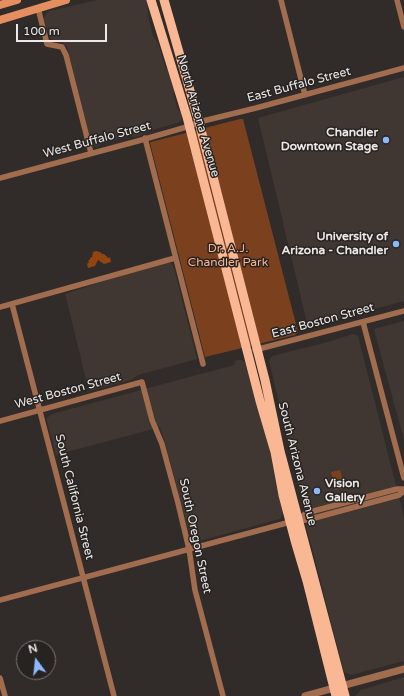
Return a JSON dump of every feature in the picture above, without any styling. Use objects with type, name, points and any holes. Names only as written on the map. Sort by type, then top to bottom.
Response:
[{"type":"main road","points":[[0,6],[17,0]]},
{"type":"main road","points":[[0,20],[66,0]]},
{"type":"main road","name":"North Arizona Avenue","points":[[151,0],[190,126],[219,240]]},
{"type":"main road","name":"North Arizona Avenue","points":[[164,0],[199,122],[229,237]]},
{"type":"main road","name":"South Arizona Avenue","points":[[229,237],[257,350],[294,521],[338,690],[345,696]]},
{"type":"main road","name":"South Arizona Avenue","points":[[219,240],[265,419],[275,452],[280,484],[294,521]]},
{"type":"street","points":[[281,0],[305,95]]},
{"type":"street","points":[[397,0],[404,27]]},
{"type":"street","points":[[38,8],[47,44],[62,47],[66,55],[91,153]]},
{"type":"street","name":"East Buffalo Street","points":[[199,122],[404,68]]},
{"type":"street","name":"West Buffalo Street","points":[[0,178],[190,126],[199,122]]},
{"type":"street","points":[[145,138],[203,364]]},
{"type":"street","points":[[0,307],[175,258]]},
{"type":"street","name":"South California Street","points":[[12,304],[114,696]]},
{"type":"street","name":"East Boston Street","points":[[248,352],[404,311]]},
{"type":"street","points":[[363,322],[404,478]]},
{"type":"street","name":"West Boston Street","points":[[0,421],[142,382]]},
{"type":"street","name":"South Oregon Street","points":[[142,382],[152,420],[162,444],[189,549],[195,590],[223,696]]},
{"type":"street","points":[[0,600],[294,521],[307,520],[399,495],[404,490]]},
{"type":"street","points":[[305,696],[338,690],[404,669]]},
{"type":"street","points":[[0,678],[5,696]]},
{"type":"shaded area","points":[[98,0],[147,0],[148,16],[153,36],[158,43],[166,69],[168,70],[175,89],[173,93],[178,110],[182,113],[183,117],[181,121],[177,123],[152,130],[139,136],[130,136],[101,144],[97,147],[92,145],[67,47],[62,42],[55,41],[50,38],[44,19],[49,11]]},
{"type":"shaded area","points":[[404,77],[404,301],[308,327],[258,118]]},
{"type":"shaded area","points":[[96,251],[104,254],[108,258],[110,257],[111,262],[104,264],[98,260],[95,266],[88,268],[88,260],[92,257],[93,252]]},
{"type":"shaded area","points":[[165,263],[171,263],[174,268],[197,359],[138,375],[131,380],[89,391],[65,294]]},
{"type":"shaded area","points":[[404,321],[404,440],[374,329]]},
{"type":"shaded area","points":[[353,334],[358,336],[404,517],[404,661],[351,675],[344,672],[306,525],[310,521],[307,510],[303,507],[269,360],[272,356]]},
{"type":"shaded area","points":[[242,360],[246,363],[270,449],[275,480],[283,513],[281,518],[196,542],[191,540],[160,427],[56,455],[47,421],[47,418],[52,414],[234,365],[235,361]]},
{"type":"shaded area","points":[[404,677],[404,696],[355,696],[361,690]]},
{"type":"green space","name":"Dr. A.J. Chandler Park","points":[[243,119],[298,332],[295,335],[205,357],[150,143]]},
{"type":"green space","points":[[340,470],[345,488],[335,490],[331,472]]},
{"type":"place","name":"Chandler Downtown Stage","points":[[386,140]]},
{"type":"place","name":"University of Arizona - Chandler","points":[[396,244]]},
{"type":"place","name":"Vision Gallery","points":[[317,491]]}]
